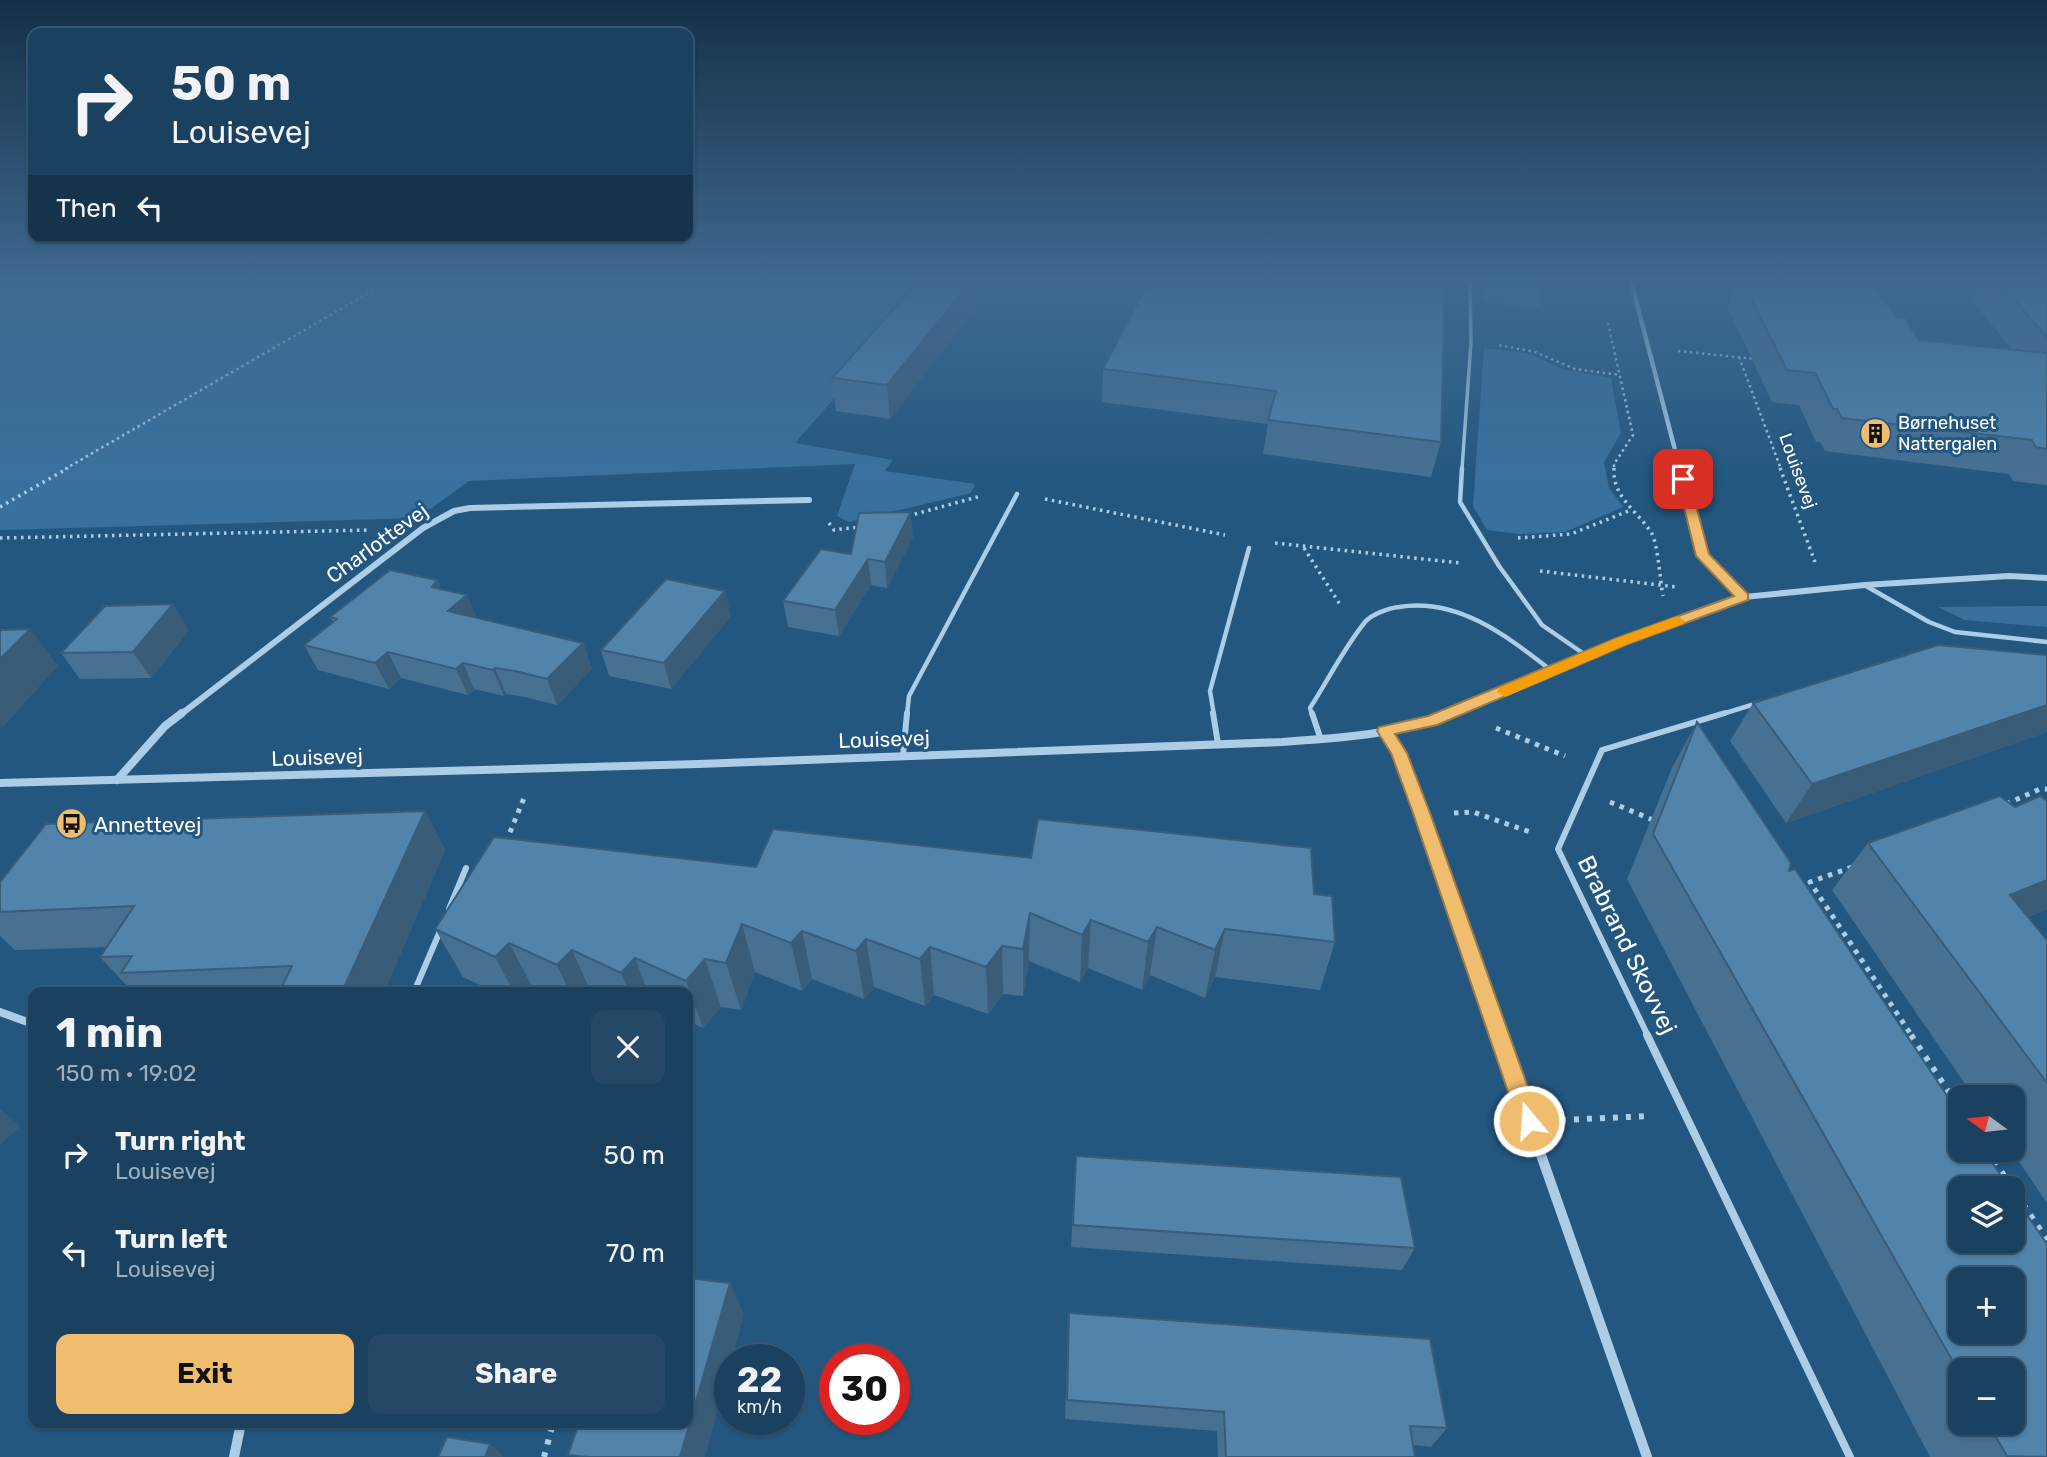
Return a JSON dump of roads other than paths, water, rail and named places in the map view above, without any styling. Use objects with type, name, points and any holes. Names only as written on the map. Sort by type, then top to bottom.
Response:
[{"type":"street","points":[[1650,349],[1703,556],[1744,597]]},
{"type":"street","name":"Charlottevej","points":[[117,780],[165,726],[423,528],[454,511],[470,508],[809,500]]},
{"type":"street","name":"Louisevej","points":[[0,783],[537,769],[1321,740],[1432,721],[1587,656],[1744,597],[1865,585],[2009,576],[2047,578]]},
{"type":"street","points":[[1385,731],[1399,753],[1426,826],[1647,1457]]},
{"type":"street","points":[[0,1012],[28,1022]]},
{"type":"street","points":[[234,1457],[240,1428]]},
{"type":"lane","points":[[1471,349],[1460,502],[1499,566],[1542,625],[1587,656]]},
{"type":"lane","points":[[904,756],[909,696],[1017,494]]},
{"type":"lane","points":[[1218,744],[1210,691],[1249,548]]},
{"type":"lane","points":[[1865,585],[1929,622],[1955,632],[2047,642]]},
{"type":"lane","points":[[1321,740],[1310,708],[1367,620],[1379,612],[1412,605],[1433,606],[1478,619],[1552,671]]},
{"type":"lane","name":"Brabrand Skovvej","points":[[1769,699],[1602,750],[1558,849],[1850,1457]]},
{"type":"lane","points":[[416,987],[466,868]]},
{"type":"place","name":"Børnehuset Nattergalen","points":[[1875,433]]},
{"type":"place","name":"Annettevej","points":[[71,824]]}]
